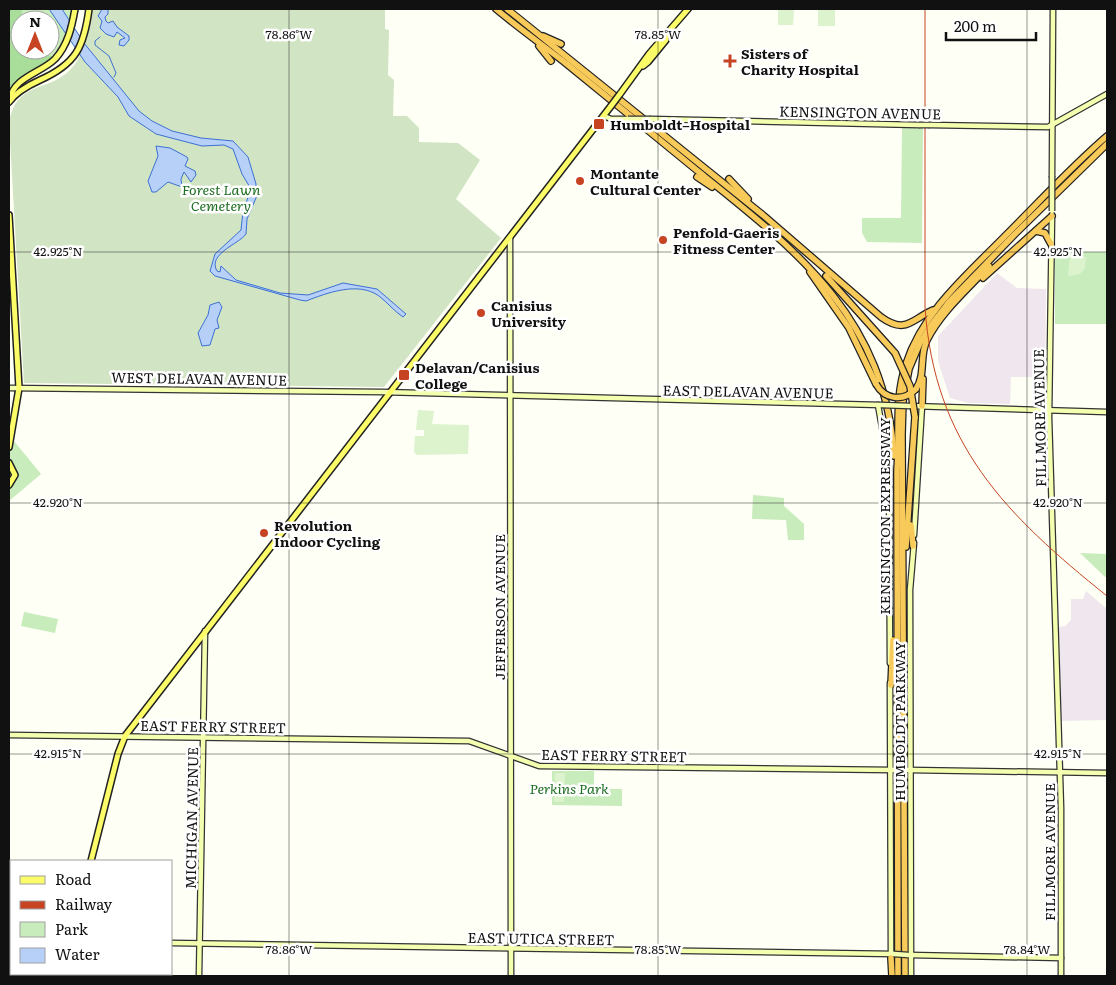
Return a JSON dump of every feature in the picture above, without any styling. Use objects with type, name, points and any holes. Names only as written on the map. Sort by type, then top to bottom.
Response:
[{"type":"highway","points":[[496,9],[654,134],[785,244],[817,274],[843,307],[872,360],[890,416],[897,470]]},
{"type":"highway","points":[[507,9],[763,215],[876,314],[890,323],[911,324],[935,309]]},
{"type":"highway","points":[[538,35],[561,44]]},
{"type":"highway","points":[[537,42],[551,60]]},
{"type":"highway","name":"KENSINGTON EXPRESSWAY","points":[[898,976],[897,470],[898,411],[902,376],[916,340],[935,309],[1079,161],[1107,136]]},
{"type":"highway","name":"KENSINGTON EXPRESSWAY","points":[[905,976],[903,412],[906,384],[913,359],[923,338],[938,315],[1107,144]]},
{"type":"highway","points":[[697,177],[731,199]]},
{"type":"highway","points":[[729,179],[763,215]]},
{"type":"highway","points":[[962,295],[1036,231],[1052,213]]},
{"type":"highway","points":[[922,406],[923,352],[926,342],[938,322],[1024,226]]},
{"type":"highway","points":[[1036,231],[1045,233],[1051,244]]},
{"type":"highway","points":[[814,261],[895,353],[910,386],[915,417],[911,540],[913,546]]},
{"type":"highway","points":[[806,264],[849,328],[876,384],[884,394],[896,398],[908,395],[916,389],[922,374]]},
{"type":"highway","points":[[904,563],[912,485]]},
{"type":"highway","points":[[890,685],[896,620]]},
{"type":"highway","points":[[892,956],[892,976]]},
{"type":"main road","points":[[9,100],[17,84],[52,62],[67,40],[75,9]]},
{"type":"main road","points":[[9,100],[27,87],[62,70],[77,54],[84,36],[89,9]]},
{"type":"main road","points":[[91,860],[119,750],[125,736],[620,94],[642,66],[662,46],[666,36],[688,9]]},
{"type":"main road","points":[[9,215],[19,388],[9,437],[9,447]]},
{"type":"main road","points":[[9,463],[15,475],[9,486]]},
{"type":"street","name":"FILLMORE AVENUE","points":[[1053,9],[1049,410],[1060,772],[1061,976]]},
{"type":"street","name":"KENSINGTON AVENUE","points":[[604,116],[610,119],[1048,127],[1107,94]]},
{"type":"street","points":[[1052,112],[1057,118],[1067,117]]},
{"type":"street","name":"JEFFERSON AVENUE","points":[[510,237],[511,976]]},
{"type":"street","name":"WEST DELAVAN AVENUE","points":[[9,388],[389,392]]},
{"type":"street","name":"EAST DELAVAN AVENUE","points":[[389,392],[1107,412]]},
{"type":"street","name":"HUMBOLDT PARKWAY","points":[[880,405],[889,467],[892,956]]},
{"type":"street","name":"HUMBOLDT PARKWAY","points":[[911,976],[910,590],[922,406]]},
{"type":"street","name":"MICHIGAN AVENUE","points":[[199,976],[205,630]]},
{"type":"street","name":"EAST FERRY STREET","points":[[9,735],[469,740],[539,766],[1107,773]]},
{"type":"street","name":"EAST UTICA STREET","points":[[172,943],[1061,958]]},
{"type":"shaded area","points":[[997,273],[1017,288],[1046,289],[1045,377],[1011,377],[1010,404],[968,403],[950,398],[938,361],[938,336]]},
{"type":"shaded area","points":[[1086,591],[1107,609],[1107,720],[1061,721],[1059,627],[1065,626],[1071,620],[1071,599],[1083,599]]},
{"type":"green space","points":[[9,9],[73,9],[69,26],[60,47],[60,10],[10,10],[10,60],[47,60],[9,91]]},
{"type":"green space","points":[[9,9],[22,9],[10,10],[10,60],[50,60],[9,91]]},
{"type":"green space","name":"Forest Lawn Cemetery","points":[[92,9],[385,9],[385,29],[389,30],[388,75],[394,80],[393,116],[407,116],[419,128],[419,142],[458,143],[480,160],[456,199],[501,238],[384,387],[24,383],[9,123],[13,109],[26,93],[61,77],[75,64],[85,41]]},
{"type":"green space","points":[[778,9],[794,9],[793,25],[778,25]]},
{"type":"green space","points":[[818,9],[835,9],[835,26],[818,26]]},
{"type":"green space","points":[[902,128],[923,128],[922,243],[867,242],[862,233],[862,218],[901,218]]},
{"type":"green space","points":[[1055,252],[1107,252],[1107,324],[1055,324]]},
{"type":"green space","points":[[1070,256],[1086,257],[1085,268],[1080,274],[1068,276]]},
{"type":"green space","points":[[418,410],[434,411],[432,424],[469,425],[468,454],[417,455],[414,452],[415,436],[424,436],[424,430],[416,430]]},
{"type":"green space","points":[[9,435],[41,474],[9,501]]},
{"type":"green space","points":[[753,495],[784,498],[784,506],[804,524],[804,540],[788,540],[786,520],[752,519]]},
{"type":"green space","points":[[1080,553],[1107,554],[1107,578],[1104,576]]},
{"type":"green space","points":[[24,612],[58,619],[55,633],[21,626]]},
{"type":"green space","name":"Perkins Park","points":[[552,771],[594,771],[594,789],[622,789],[622,806],[552,805]]},
{"type":"green space","points":[[555,773],[565,773],[564,802],[554,802]]},
{"type":"water","points":[[62,9],[84,43],[139,111],[152,121],[172,131],[201,138],[233,141],[248,157],[256,184],[256,198],[247,219],[246,234],[216,259],[217,271],[220,272],[221,266],[236,280],[280,293],[308,295],[343,283],[377,289],[406,314],[403,317],[379,296],[362,289],[342,290],[306,301],[215,276],[210,271],[215,254],[241,230],[243,211],[251,189],[242,174],[233,149],[224,145],[202,146],[156,134],[129,116],[118,97],[85,62],[60,25],[60,10],[50,10]]},
{"type":"water","points":[[102,9],[108,9],[108,14],[105,17],[108,23],[113,21],[117,27],[129,36],[129,40],[124,46],[119,45],[120,40],[125,38],[117,32],[114,37],[106,34],[100,28],[102,21],[98,16]]},
{"type":"water","points":[[156,146],[170,148],[187,157],[185,166],[195,171],[196,175],[191,182],[184,172],[181,179],[182,187],[168,182],[156,192],[152,192],[148,181],[158,156]]},
{"type":"water","points":[[219,302],[222,307],[217,320],[219,328],[215,329],[210,345],[202,346],[198,333],[208,315],[210,305]]},
{"type":"waterway","points":[[100,37],[95,41],[95,45],[109,56],[116,73],[114,77]]},
{"type":"railway","points":[[925,9],[925,307],[931,355],[943,399],[960,437],[982,472],[1007,505],[1037,536],[1107,596]]},
{"type":"place","name":"Sisters of Charity Hospital","points":[[730,61]]},
{"type":"place","name":"Humboldt–Hospital","points":[[599,124]]},
{"type":"place","name":"Montante Cultural Center","points":[[580,181]]},
{"type":"place","name":"Penfold-Gaeris Fitness Center","points":[[663,240]]},
{"type":"place","name":"Canisius University","points":[[481,313]]},
{"type":"place","name":"Delavan/Canisius College","points":[[404,375]]},
{"type":"place","name":"Revolution Indoor Cycling","points":[[264,533]]}]
